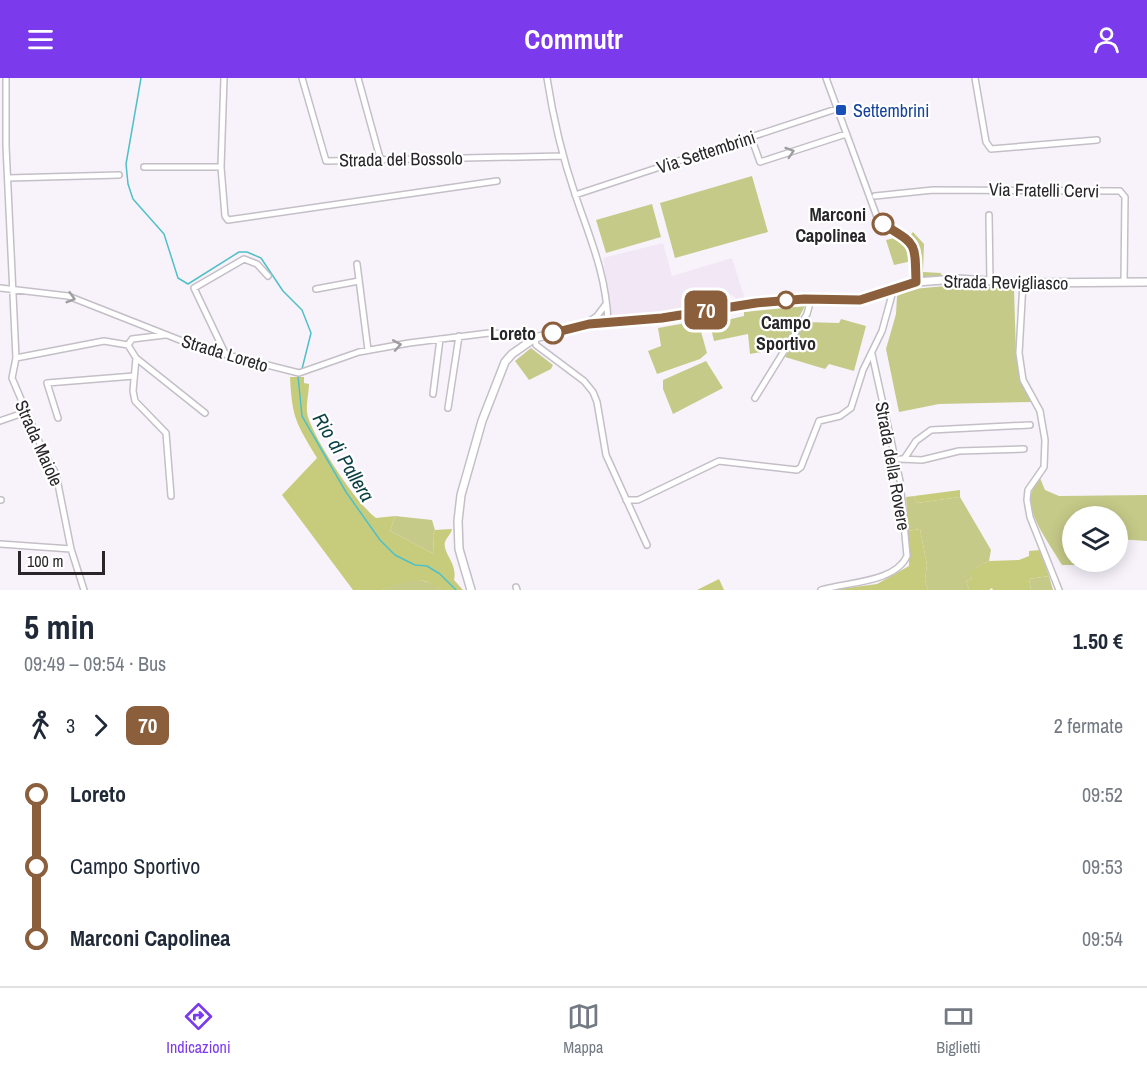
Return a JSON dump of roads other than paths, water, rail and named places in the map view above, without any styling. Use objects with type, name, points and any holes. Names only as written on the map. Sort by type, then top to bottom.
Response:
[{"type":"street","name":"Strada Maiole","points":[[6,78],[3,146],[8,177],[16,358],[12,378],[56,474],[71,549],[84,590]]},
{"type":"street","points":[[224,78],[221,167],[225,216],[228,220],[497,181]]},
{"type":"street","name":"Strada del Bossolo","points":[[302,78],[326,161],[380,158],[563,156]]},
{"type":"street","points":[[358,78],[380,158]]},
{"type":"street","points":[[547,78],[563,156],[600,260],[608,322]]},
{"type":"street","points":[[826,78],[877,217],[887,226],[907,237],[914,247],[916,282]]},
{"type":"street","points":[[975,78],[987,147],[991,149],[1097,140]]},
{"type":"street","name":"Via Settembrini","points":[[575,195],[836,109]]},
{"type":"street","points":[[751,137],[760,162],[846,134]]},
{"type":"street","points":[[144,167],[221,167]]},
{"type":"street","points":[[0,176],[119,175]]},
{"type":"street","name":"Via Fratelli Cervi","points":[[875,196],[933,190],[1120,191],[1125,196],[1124,282]]},
{"type":"street","points":[[988,215],[990,281]]},
{"type":"street","points":[[225,353],[194,288],[244,259],[257,264],[267,276]]},
{"type":"street","points":[[357,264],[368,350]]},
{"type":"street","name":"Strada Revigliasco","points":[[471,590],[459,549],[458,521],[461,495],[482,421],[505,362],[512,354],[535,338],[584,325],[662,318],[756,303],[811,299],[860,300],[916,282],[957,279],[1023,283],[1147,282]]},
{"type":"street","points":[[316,289],[359,281]]},
{"type":"street","points":[[1023,283],[1019,353],[1023,380],[1040,411],[1045,440],[1044,467],[1028,490],[1027,500],[1030,518],[1059,590]]},
{"type":"street","name":"Strada Loreto","points":[[0,288],[68,296],[200,348],[299,373],[368,350],[459,336],[525,333],[535,338]]},
{"type":"street","name":"Strada della Rovere","points":[[625,500],[638,500],[719,461],[798,470],[804,462],[819,421],[840,416],[852,408],[863,370],[882,331],[893,291]]},
{"type":"street","points":[[755,398],[807,314],[811,299]]},
{"type":"street","points":[[584,325],[597,316],[607,302]]},
{"type":"street","points":[[128,345],[132,339],[166,335]]},
{"type":"street","points":[[448,408],[459,336]]},
{"type":"street","points":[[535,338],[536,345],[584,381],[593,392],[606,455],[647,545]]},
{"type":"street","points":[[433,394],[440,339]]},
{"type":"street","points":[[16,358],[104,341],[128,345],[136,358],[205,413]]},
{"type":"street","name":"Strada della Rovere","points":[[821,590],[878,578],[904,563],[907,556],[900,481],[872,354]]},
{"type":"street","points":[[136,358],[135,401],[166,434],[171,496]]},
{"type":"street","points":[[58,417],[47,383],[134,376]]},
{"type":"street","points":[[0,421],[26,412]]},
{"type":"street","points":[[1024,449],[959,451],[922,460],[902,459],[916,441],[931,430],[1030,425]]},
{"type":"street","points":[[0,544],[71,549]]},
{"type":"waterway","name":"Rio di Pallera","points":[[141,78],[126,164],[128,184],[133,199],[164,234],[178,278],[188,284],[239,252],[247,252],[261,258],[283,291],[302,310],[311,333],[302,369]]},
{"type":"waterway","name":"Rio di Pallera","points":[[298,376],[302,416],[346,492],[380,540],[395,555],[415,565],[427,566],[440,574],[456,590]]},
{"type":"place","name":"Settembrini","points":[[841,110]]},
{"type":"place","name":"Marconi Capolinea","points":[[883,224]]},
{"type":"place","name":"Campo Sportivo","points":[[786,300]]},
{"type":"place","name":"Loreto","points":[[553,333]]}]
